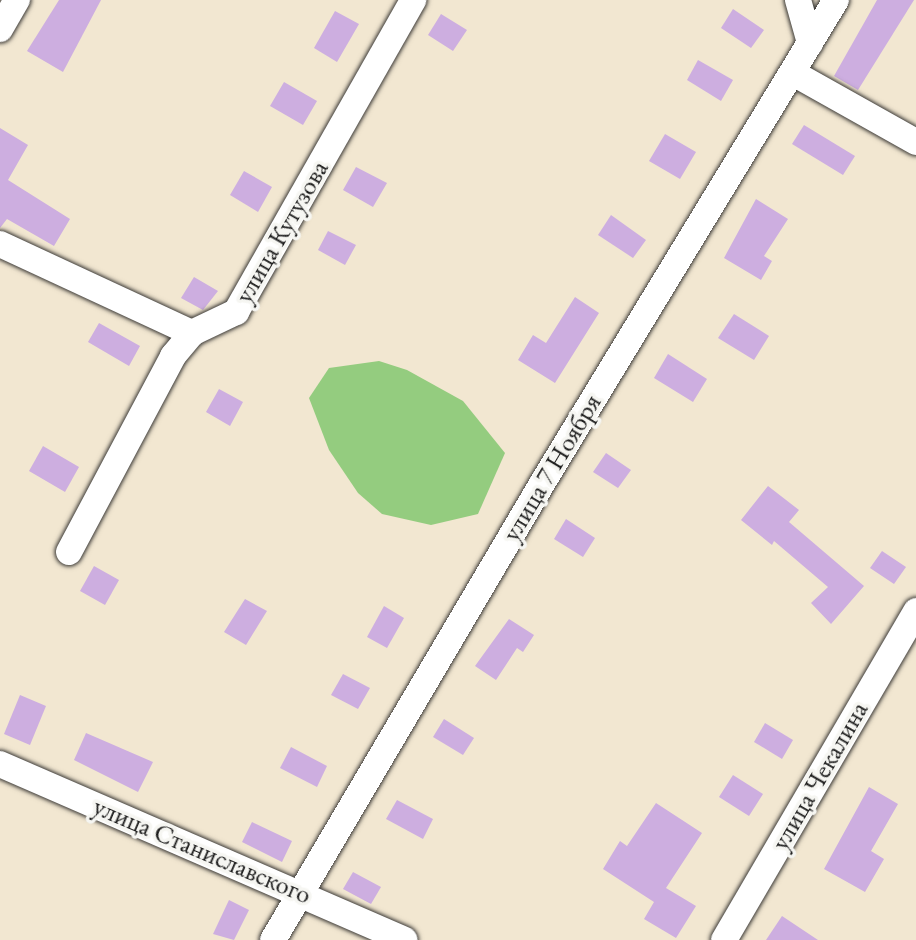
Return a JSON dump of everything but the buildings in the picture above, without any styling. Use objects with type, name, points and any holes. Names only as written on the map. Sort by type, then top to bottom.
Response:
[{"type":"street","points":[[0,29],[17,0]]},
{"type":"street","name":"улица Кутузова","points":[[69,552],[173,356],[192,333],[236,312],[413,0]]},
{"type":"street","points":[[797,0],[810,43]]},
{"type":"street","name":"улица 7 Ноября","points":[[273,940],[542,482],[836,0]]},
{"type":"street","points":[[793,73],[916,142]]},
{"type":"street","points":[[0,244],[192,333]]},
{"type":"street","name":"улица Чекалина","points":[[724,940],[916,611]]},
{"type":"street","name":"улица Станиславского","points":[[0,764],[300,892],[404,940]]},
{"type":"green space","points":[[379,361],[407,370],[463,401],[505,453],[478,514],[431,525],[382,514],[358,493],[329,450],[309,398],[329,368]]}]
